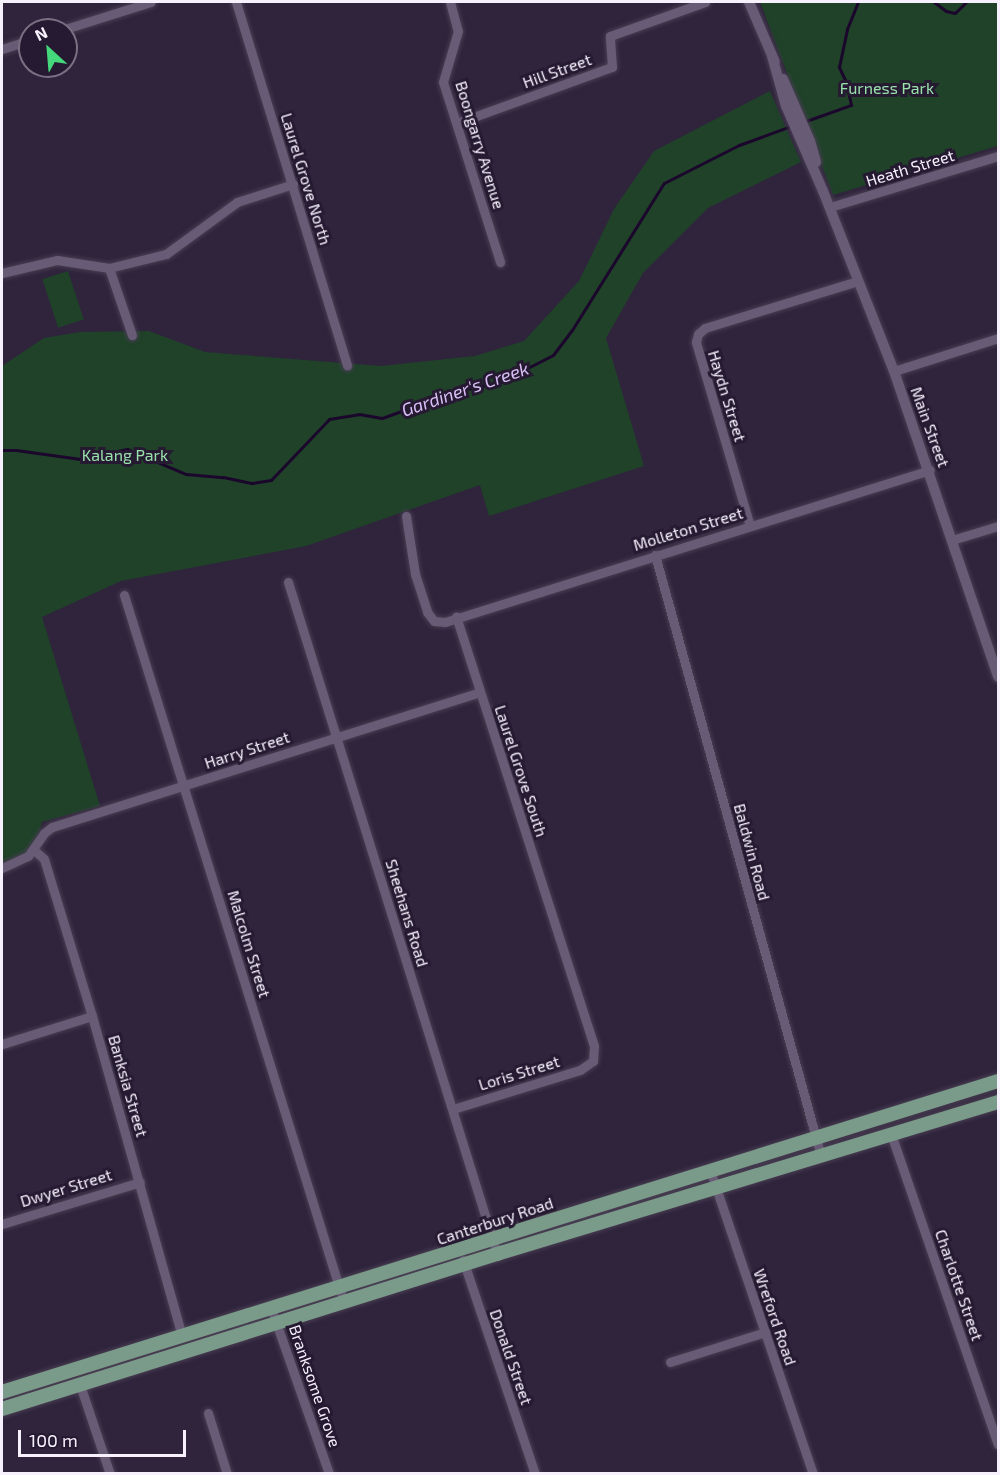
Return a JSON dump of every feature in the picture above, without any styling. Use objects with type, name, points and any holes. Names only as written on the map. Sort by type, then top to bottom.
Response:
[{"type":"main road","name":"Canterbury Road","points":[[2,1392],[999,1081]]},
{"type":"main road","name":"Canterbury Road","points":[[2,1409],[464,1264],[999,1102]]},
{"type":"street","points":[[78,25],[151,2]]},
{"type":"street","name":"Laurel Grove North","points":[[236,2],[347,366]]},
{"type":"street","name":"Boongarry Avenue","points":[[450,2],[458,31],[443,82],[500,262]]},
{"type":"street","name":"Hill Street","points":[[457,123],[612,67],[610,36],[705,2]]},
{"type":"street","name":"Main Street","points":[[749,2],[894,371],[930,470],[999,677]]},
{"type":"street","points":[[2,49],[18,44]]},
{"type":"street","name":"Heath Street","points":[[830,207],[999,156]]},
{"type":"street","points":[[2,273],[57,260],[109,268],[165,254],[237,202],[292,184]]},
{"type":"street","points":[[109,268],[132,335]]},
{"type":"street","name":"Haydn Street","points":[[750,526],[696,342],[698,334],[705,328],[858,281]]},
{"type":"street","points":[[894,371],[999,338]]},
{"type":"street","name":"Molleton Street","points":[[456,618],[930,470]]},
{"type":"street","points":[[406,516],[415,574],[427,612],[434,621],[445,622],[456,618]]},
{"type":"street","points":[[952,540],[999,526]]},
{"type":"street","name":"Baldwin Road","points":[[655,555],[821,1156]]},
{"type":"street","name":"Sheehans Road","points":[[288,582],[497,1254]]},
{"type":"street","name":"Malcolm Street","points":[[124,595],[344,1303]]},
{"type":"street","name":"Laurel Grove South","points":[[456,618],[594,1046],[593,1061]]},
{"type":"street","name":"Harry Street","points":[[2,868],[20,862],[34,850],[44,833],[52,827],[479,692]]},
{"type":"street","name":"Banksia Street","points":[[34,850],[44,859],[92,1016],[182,1336]]},
{"type":"street","points":[[2,1044],[92,1016]]},
{"type":"street","name":"Loris Street","points":[[453,1109],[580,1070],[593,1061]]},
{"type":"street","name":"Charlotte Street","points":[[891,1134],[999,1444]]},
{"type":"street","name":"Wreford Road","points":[[710,1170],[813,1473]]},
{"type":"street","name":"Dwyer Street","points":[[2,1224],[140,1182]]},
{"type":"street","name":"Donald Street","points":[[459,1250],[535,1473]]},
{"type":"street","name":"Branksome Grove","points":[[271,1308],[330,1473]]},
{"type":"street","points":[[670,1362],[765,1332]]},
{"type":"street","points":[[80,1385],[110,1473]]},
{"type":"street","points":[[208,1413],[227,1473]]},
{"type":"green space","name":"Furness Park","points":[[760,2],[998,2],[998,146],[833,195]]},
{"type":"green space","name":"Kalang Park","points":[[770,91],[801,162],[708,208],[643,273],[606,338],[644,466],[489,516],[480,485],[306,546],[121,581],[42,617],[100,806],[42,822],[34,850],[2,865],[2,366],[44,338],[80,332],[149,331],[205,352],[381,366],[475,356],[524,341],[579,281],[614,209],[654,151]]},
{"type":"green space","points":[[68,271],[84,320],[58,328],[42,279]]},
{"type":"waterway","name":"Gardiner's Creek","points":[[806,121],[851,105],[846,82],[839,67],[847,29],[858,2]]},
{"type":"waterway","name":"Gardiner's Creek","points":[[934,2],[946,11],[955,13],[966,2]]},
{"type":"waterway","name":"Gardiner's Creek","points":[[2,450],[80,459],[127,449],[186,474],[223,477],[252,483],[271,480],[329,419],[359,414],[382,418],[457,391],[500,382],[553,355],[572,330],[664,183],[739,145],[791,126]]}]
